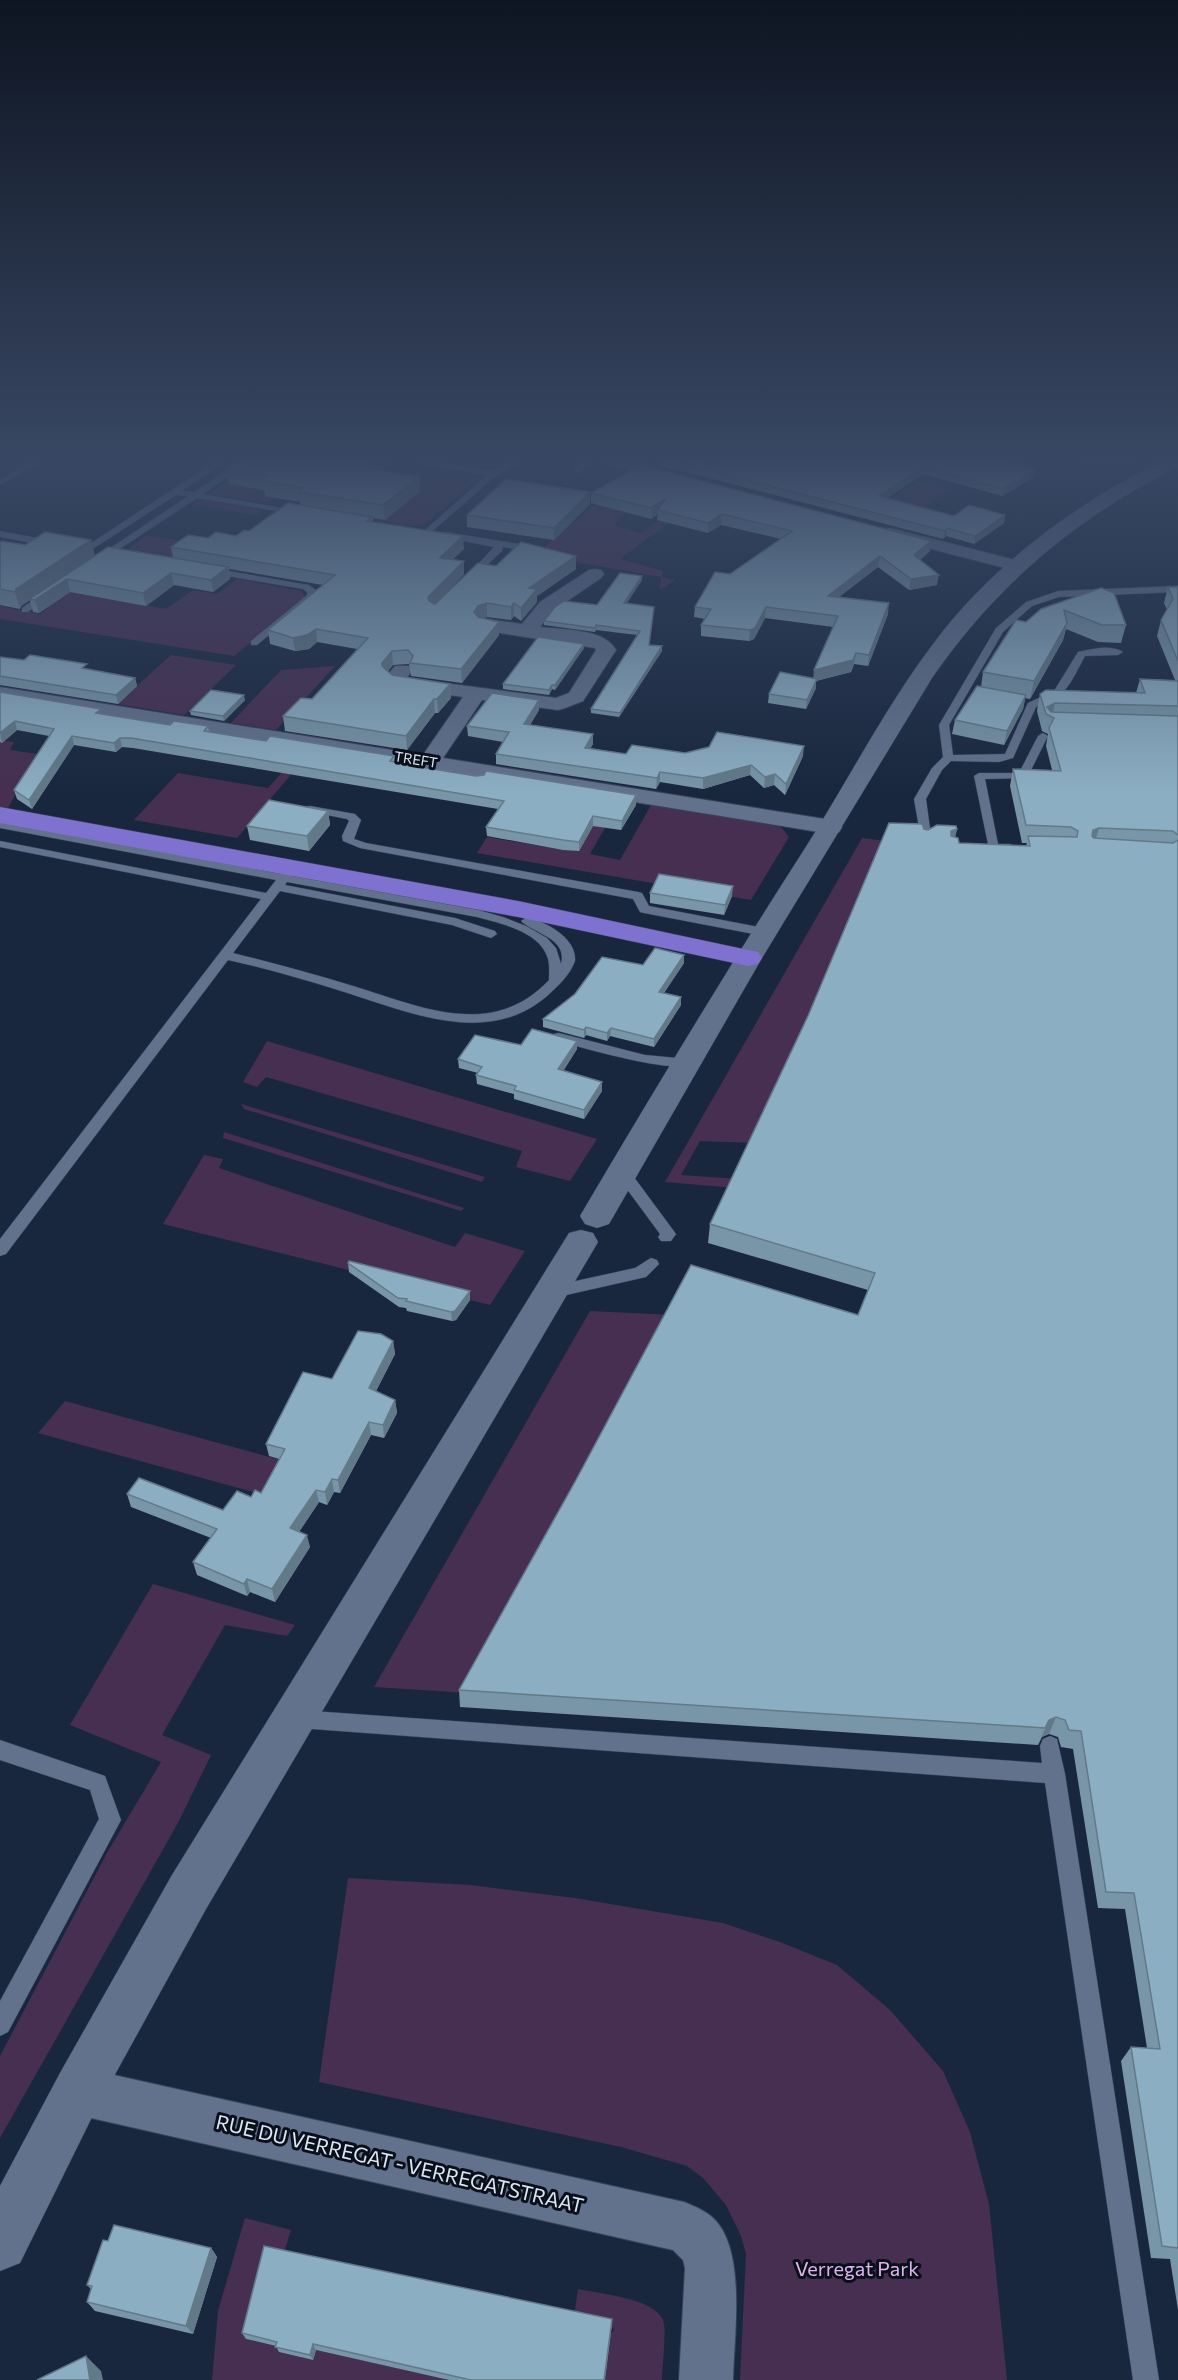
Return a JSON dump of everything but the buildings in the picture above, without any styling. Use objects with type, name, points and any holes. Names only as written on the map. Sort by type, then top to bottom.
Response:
[{"type":"highway","points":[[0,815],[280,882],[486,904],[748,958]]},
{"type":"main road","points":[[0,2243],[78,2091],[189,1892],[623,1173],[748,958],[938,652],[1012,570]]},
{"type":"street","points":[[527,631],[546,606],[595,574]]},
{"type":"street","points":[[402,670],[395,678],[399,682],[549,704],[566,702],[576,697],[606,650],[603,644],[592,640],[487,625]]},
{"type":"street","name":"TREFT","points":[[0,693],[831,827]]},
{"type":"street","points":[[430,761],[476,693]]},
{"type":"street","name":"RUE DU VERREGAT - VERREGATSTRAAT","points":[[78,2091],[684,2227],[695,2233],[703,2243],[710,2268],[706,2380]]},
{"type":"lane","points":[[202,570],[306,587],[312,591],[311,596],[254,643]]},
{"type":"lane","points":[[467,581],[478,570]]},
{"type":"lane","points":[[948,758],[944,725],[999,630],[1022,609],[1040,599],[1058,594],[1178,589]]},
{"type":"lane","points":[[25,610],[53,591]]},
{"type":"lane","points":[[1020,703],[1032,705],[1046,702],[1060,693],[1081,654],[1093,651],[1119,652]]},
{"type":"lane","points":[[963,692],[974,694]]},
{"type":"lane","points":[[926,843],[920,799],[937,768],[948,758],[999,759],[1009,756],[1032,705]]},
{"type":"lane","points":[[1025,849],[988,848],[979,776],[1023,776],[1043,736]]},
{"type":"lane","points":[[295,806],[351,816],[355,820],[348,836],[349,841],[364,846],[638,896],[644,909],[764,932]]},
{"type":"lane","points":[[0,825],[280,882],[455,922],[491,934]]},
{"type":"lane","points":[[0,844],[447,907],[501,921],[536,936],[554,955],[556,981]]},
{"type":"lane","points":[[0,1250],[280,882]]},
{"type":"lane","points":[[225,954],[285,969],[428,1013],[466,1019],[495,1017],[520,1009],[542,995],[568,965],[569,954],[551,933],[486,904]]},
{"type":"lane","points":[[547,1034],[645,1059],[688,1064]]},
{"type":"lane","points":[[623,1173],[668,1234],[666,1237]]},
{"type":"lane","points":[[550,1293],[640,1273],[651,1264]]},
{"type":"lane","points":[[292,1719],[1054,1774]]},
{"type":"lane","points":[[1050,1746],[1146,2380]]},
{"type":"lane","points":[[0,1750],[98,1784],[110,1820],[0,2024]]},
{"type":"green space","points":[[621,570],[660,570],[663,571],[662,577],[675,580],[660,590],[661,577]]},
{"type":"green space","points":[[237,579],[301,591],[305,597],[234,656],[0,619],[0,606],[40,614],[50,606],[42,604],[62,590],[166,609],[193,590],[217,594]]},
{"type":"green space","points":[[171,655],[236,665],[184,715],[117,704]]},
{"type":"green space","points":[[335,666],[276,730],[231,723],[281,670]]},
{"type":"green space","points":[[0,740],[14,742],[10,750],[38,754],[7,810],[0,809]]},
{"type":"green space","points":[[302,750],[312,750],[237,838],[134,820],[178,773],[268,788]]},
{"type":"green space","points":[[598,796],[621,800],[590,854],[620,860],[651,805],[772,824],[782,828],[789,837],[751,900],[477,853],[487,837],[564,850]]},
{"type":"green space","points":[[862,838],[886,841],[756,1143],[700,1141],[681,1175],[739,1179],[735,1188],[665,1182]]},
{"type":"green space","points":[[267,1041],[597,1139],[570,1181],[516,1167],[522,1151],[266,1077],[257,1087],[243,1082]]},
{"type":"green space","points":[[241,1104],[485,1177],[482,1182],[244,1109]]},
{"type":"green space","points":[[224,1132],[464,1208],[461,1211],[223,1138]]},
{"type":"green space","points":[[204,1155],[223,1159],[219,1168],[455,1247],[465,1233],[525,1251],[490,1305],[163,1224]]},
{"type":"green space","points":[[590,1311],[673,1315],[468,1693],[374,1687]]},
{"type":"green space","points":[[65,1401],[288,1462],[268,1496],[38,1433]]},
{"type":"green space","points":[[153,1584],[295,1625],[287,1636],[225,1625],[162,1735],[211,1755],[179,1821],[0,2138],[0,2056],[107,1853],[161,1762],[70,1725]]},
{"type":"green space","name":"Verregat Park","points":[[348,1878],[470,1885],[575,1898],[723,1923],[780,1942],[837,1965],[890,2010],[943,2071],[970,2132],[989,2204],[1007,2380],[740,2380],[746,2254],[741,2236],[726,2205],[703,2178],[687,2166],[621,2147],[319,2082]]},
{"type":"green space","points":[[245,2218],[291,2230],[283,2256],[246,2339],[280,2347],[279,2352],[313,2360],[316,2350],[451,2380],[212,2380],[218,2311]]},
{"type":"green space","points":[[578,2289],[625,2298],[658,2313],[664,2325],[662,2380],[605,2380],[611,2333],[614,2330],[608,2321],[574,2317]]}]
